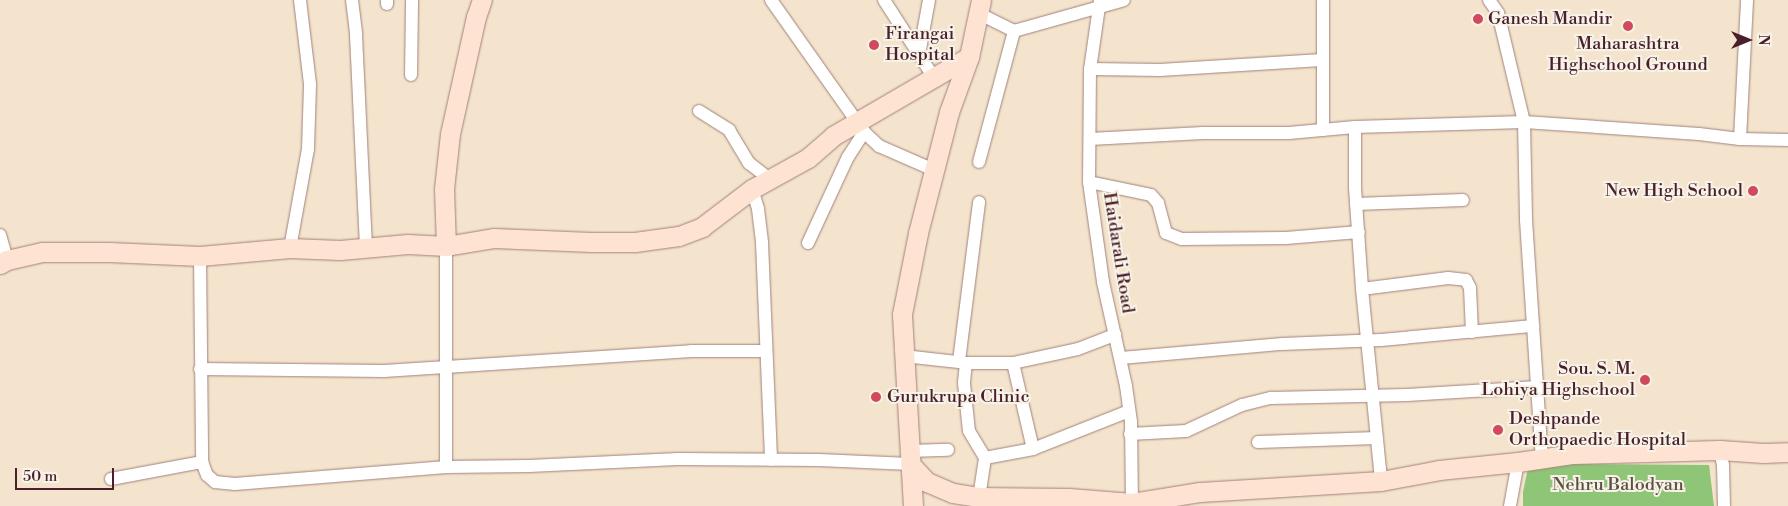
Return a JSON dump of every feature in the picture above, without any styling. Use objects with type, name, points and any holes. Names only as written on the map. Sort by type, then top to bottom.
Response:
[{"type":"street","points":[[290,248],[308,141],[310,84],[300,0]]},
{"type":"street","points":[[352,0],[356,35],[366,249]]},
{"type":"street","points":[[411,75],[412,0]]},
{"type":"street","points":[[446,467],[446,246],[444,190],[450,134],[476,17],[482,0]]},
{"type":"street","points":[[771,0],[861,128],[879,146],[934,170]]},
{"type":"street","points":[[884,0],[934,78]]},
{"type":"street","points":[[919,55],[928,0]]},
{"type":"street","points":[[1014,31],[1099,4],[1124,0]]},
{"type":"street","points":[[1323,130],[1322,60],[1324,0]]},
{"type":"street","points":[[1489,0],[1498,13],[1524,122],[1526,220],[1542,458]]},
{"type":"street","points":[[1740,139],[1747,0]]},
{"type":"street","name":"Haidarali Road","points":[[1099,4],[1090,69],[1089,182],[1103,282],[1121,358],[1129,411],[1130,434],[1121,503]]},
{"type":"street","points":[[913,506],[902,314],[918,232],[949,112],[968,58],[979,6],[1014,31]]},
{"type":"street","points":[[980,162],[1014,31]]},
{"type":"street","points":[[0,235],[3,262],[42,252],[109,252],[200,256],[290,248],[366,249],[408,244],[446,246],[494,238],[635,242],[679,236],[702,227],[752,189],[808,158],[833,136],[861,128],[934,78],[968,58]]},
{"type":"street","points":[[1090,69],[1160,70],[1322,60]]},
{"type":"street","points":[[699,111],[729,130],[750,163],[771,180]]},
{"type":"street","points":[[1090,139],[1203,133],[1289,133],[1355,126],[1524,122],[1699,134],[1740,139],[1788,140]]},
{"type":"street","points":[[1355,126],[1356,204],[1362,289],[1382,481]]},
{"type":"street","points":[[808,243],[861,128]]},
{"type":"street","points":[[1089,182],[1152,195],[1158,203],[1166,233],[1182,239],[1223,240],[1359,232]]},
{"type":"street","points":[[752,189],[758,209],[762,243],[771,460]]},
{"type":"street","points":[[1356,204],[1463,200]]},
{"type":"street","points":[[978,502],[985,458],[969,430],[962,362],[979,202]]},
{"type":"street","points":[[200,256],[202,462],[207,475],[215,482],[235,484],[446,467],[529,466],[678,459],[771,460],[910,457],[948,450]]},
{"type":"street","points":[[1362,289],[1448,278],[1466,280],[1470,288],[1472,332]]},
{"type":"street","points":[[1121,358],[1252,346],[1367,340],[1534,326]]},
{"type":"street","points":[[904,356],[962,362],[1013,363],[1078,349],[1115,335]]},
{"type":"street","points":[[200,369],[384,371],[691,351],[766,351]]},
{"type":"street","points":[[1013,363],[1033,449]]},
{"type":"street","points":[[1130,434],[1186,430],[1242,405],[1271,398],[1538,387]]},
{"type":"street","points":[[985,458],[1033,449],[1129,411]]},
{"type":"street","points":[[1258,442],[1377,438]]},
{"type":"street","points":[[910,457],[927,482],[936,488],[978,502],[1121,503],[1200,492],[1382,481],[1439,470],[1573,454],[1720,450],[1763,453],[1788,452]]},
{"type":"street","points":[[1720,450],[1726,503]]},
{"type":"street","points":[[111,479],[202,462]]},
{"type":"street","points":[[1510,506],[1518,462]]},
{"type":"green space","name":"Nehru Balodyan","points":[[1571,464],[1709,465],[1714,506],[1523,506],[1523,492],[1528,468]]},
{"type":"place","name":"Ganesh Mandir","points":[[1478,19]]},
{"type":"place","name":"Maharashtra Highschool Ground","points":[[1628,26]]},
{"type":"place","name":"Firangai Hospital","points":[[874,45]]},
{"type":"place","name":"New High School","points":[[1753,191]]},
{"type":"place","name":"Sou. S. M. Lohiya Highschool","points":[[1645,380]]},
{"type":"place","name":"Gurukrupa Clinic","points":[[876,397]]},
{"type":"place","name":"Deshpande Orthopaedic Hospital","points":[[1498,430]]}]
